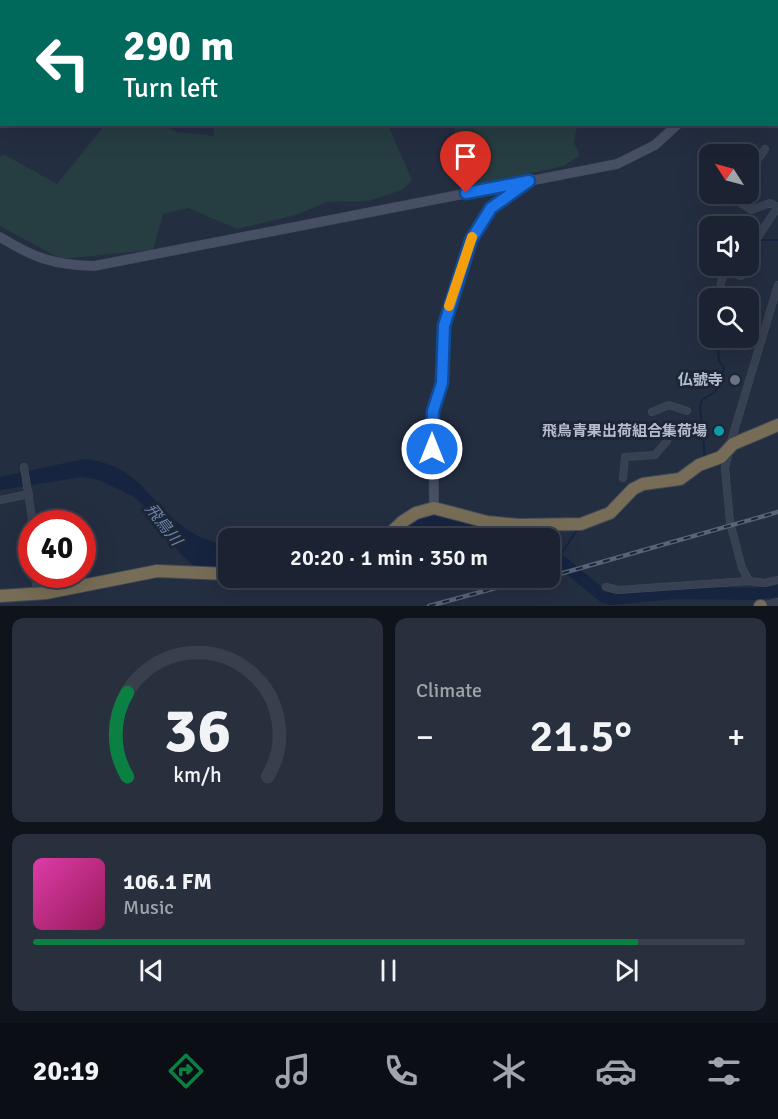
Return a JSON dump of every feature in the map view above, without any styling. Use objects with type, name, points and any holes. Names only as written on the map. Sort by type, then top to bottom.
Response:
[{"type":"highway","points":[[396,528],[416,513],[434,508],[487,522],[519,525],[581,524],[610,513],[633,489],[643,484],[680,479],[702,464],[721,457],[742,439],[778,425]]},
{"type":"highway","points":[[0,597],[37,594],[157,571],[218,574]]},
{"type":"street","points":[[0,237],[42,260],[64,266],[94,266],[617,164],[655,145],[676,126]]},
{"type":"street","points":[[759,157],[765,149]]},
{"type":"street","points":[[434,508],[433,411],[442,383],[442,338],[447,310],[471,240],[483,219],[491,208],[529,181]]},
{"type":"street","points":[[741,204],[751,210],[770,203],[778,207],[759,235]]},
{"type":"street","points":[[749,581],[742,568],[730,519],[726,468],[730,447],[778,285]]},
{"type":"street","points":[[652,412],[669,405],[687,411]]},
{"type":"street","points":[[623,478],[626,457],[655,455],[667,441]]},
{"type":"street","points":[[24,469],[31,510]]},
{"type":"street","points":[[0,500],[28,490]]},
{"type":"street","points":[[606,587],[618,590],[749,581],[765,583],[778,580]]},
{"type":"street","points":[[36,588],[37,594]]},
{"type":"street","points":[[760,606],[778,602]]},
{"type":"green space","points":[[104,126],[164,126],[177,132],[214,136],[214,126],[388,126],[412,180],[402,190],[368,201],[327,202],[296,215],[237,229],[188,208],[163,214],[153,250],[61,259],[0,226],[0,156],[5,155],[57,184]]},
{"type":"green space","points":[[455,126],[577,126],[574,143],[580,155],[564,166],[465,187],[454,179]]},
{"type":"water","points":[[84,459],[120,469],[144,488],[178,523],[201,537],[218,542],[218,568],[195,567],[181,554],[147,509],[134,497],[99,480],[81,477],[0,490],[0,477]]},
{"type":"water","points":[[433,513],[492,528],[401,528],[410,521]]},
{"type":"waterway","points":[[760,240],[778,240]]},
{"type":"waterway","points":[[724,288],[725,280]]},
{"type":"waterway","points":[[705,458],[700,406],[702,400],[715,392],[724,368],[719,361],[718,348]]},
{"type":"waterway","points":[[560,556],[576,531],[580,530]]},
{"type":"waterway","name":"飛鳥川","points":[[560,561],[604,597],[611,599],[674,593],[756,594],[778,591]]},
{"type":"railway","points":[[560,574],[778,512]]},
{"type":"railway","points":[[429,606],[496,588]]},
{"type":"slow traffic","points":[[449,306],[472,237]]},
{"type":"place","name":"仏號寺","points":[[735,380]]},
{"type":"place","name":"飛鳥青果出荷組合集荷場","points":[[719,431]]},
{"type":"route","points":[[432,449],[433,411],[442,383],[444,326],[447,310],[471,240],[491,208],[529,181],[466,193]]}]
